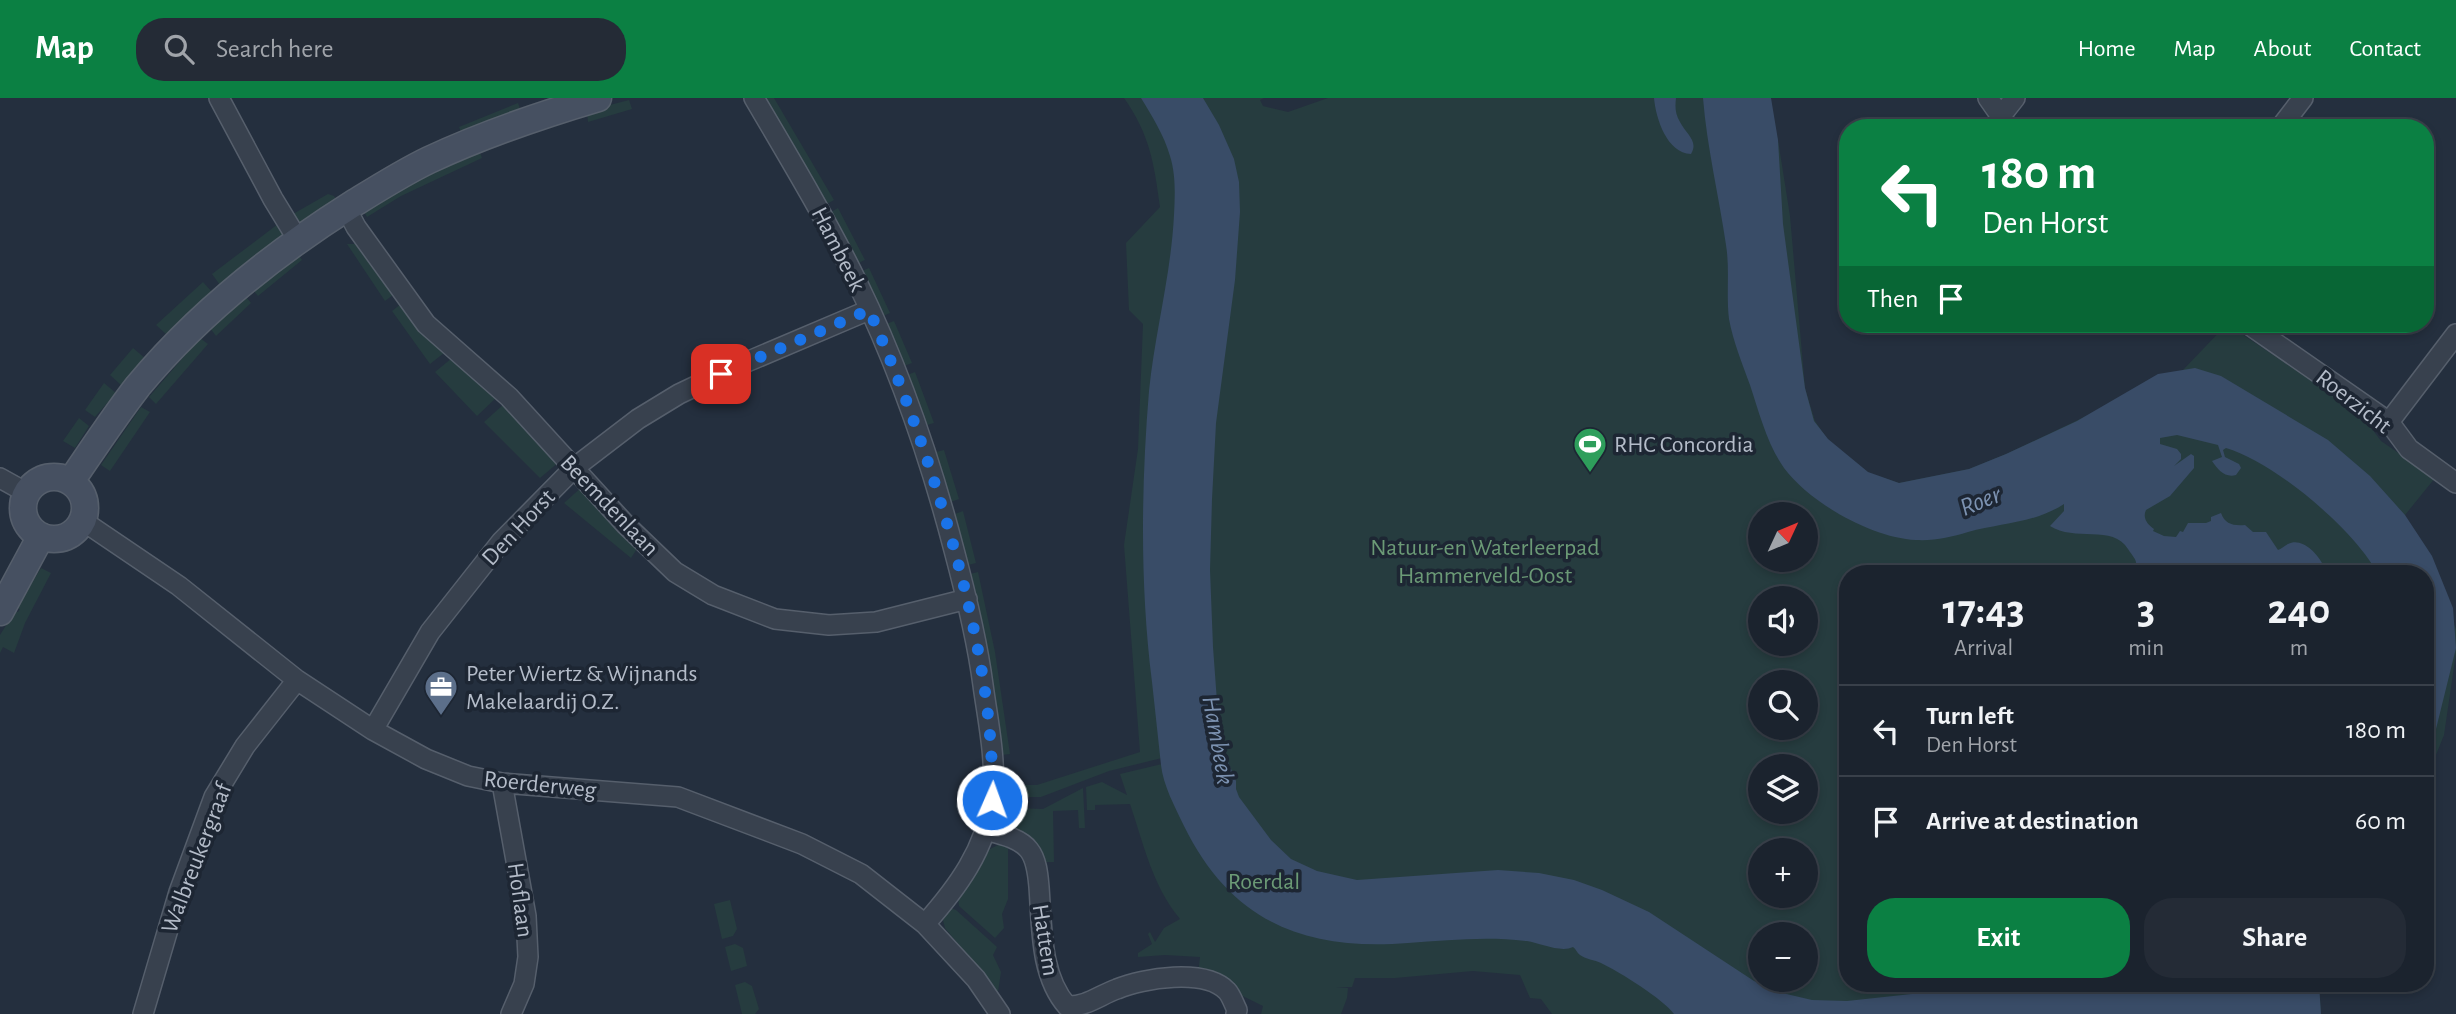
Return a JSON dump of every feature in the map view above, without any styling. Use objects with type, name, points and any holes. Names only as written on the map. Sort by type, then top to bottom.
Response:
[{"type":"main road","points":[[71,481],[132,395],[186,333],[252,275],[298,240],[346,208],[427,161],[527,120],[598,98]]},
{"type":"main road","points":[[58,477],[71,481],[83,496],[83,521],[75,532],[66,537],[57,539],[41,536],[29,526],[24,516],[27,493],[36,483],[47,478],[58,477]]},
{"type":"main road","points":[[0,612],[41,536]]},
{"type":"street","points":[[219,98],[298,240]]},
{"type":"street","name":"Hambeek","points":[[754,98],[812,195],[869,310],[916,423],[940,496],[979,654],[993,761],[992,800],[985,831],[972,863],[947,899],[925,924]]},
{"type":"street","points":[[1988,98],[2003,119]]},
{"type":"street","points":[[2006,119],[2015,98]]},
{"type":"street","points":[[2287,119],[2303,98]]},
{"type":"street","name":"Beemdenlaan","points":[[346,208],[356,227],[426,324],[509,397],[626,525],[675,572],[713,594],[775,619],[829,625],[876,622],[967,599]]},
{"type":"street","name":"Den Horst","points":[[373,730],[430,632],[501,542],[574,468],[638,419],[679,394],[869,310]]},
{"type":"street","name":"Roerzicht","points":[[2261,333],[2389,422],[2409,449],[2456,483]]},
{"type":"street","points":[[2389,422],[2456,334]]},
{"type":"street","points":[[0,478],[27,493]]},
{"type":"street","name":"Roerderweg","points":[[83,521],[179,586],[297,680],[373,730],[426,759],[468,776],[502,783],[678,797],[802,845],[861,874],[925,924],[976,979],[1000,1014]]},
{"type":"street","name":"Walbreukergraaf","points":[[143,1014],[179,892],[214,797],[245,746],[297,680]]},
{"type":"street","name":"Hoflaan","points":[[502,783],[526,916],[528,957],[524,984],[511,1014]]},
{"type":"street","name":"Hattem","points":[[985,831],[1008,836],[1029,850],[1037,870],[1045,954],[1055,992],[1067,1006],[1079,1007],[1119,988],[1187,976],[1210,981],[1227,990],[1237,1010],[1236,1014]]},
{"type":"green space","points":[[765,98],[774,98],[834,200],[827,204]]},
{"type":"green space","name":"Natuur-en Waterleerpad Hammerveld-Oost","points":[[1124,98],[1264,98],[1260,100],[1263,106],[1288,112],[1328,98],[1767,98],[1778,140],[1790,216],[1805,388],[1815,421],[1828,440],[1869,473],[1899,483],[1969,469],[2183,370],[2218,333],[2240,333],[2361,414],[2381,441],[2435,478],[2405,515],[2427,565],[1839,565],[1839,992],[2320,992],[2321,1014],[1552,1014],[1541,999],[1530,998],[1520,975],[1473,971],[1395,978],[1355,978],[1352,987],[1336,987],[1348,988],[1341,1014],[1261,1014],[1263,1006],[1198,974],[1200,957],[1138,957],[1138,953],[1152,944],[1148,934],[1150,932],[1155,942],[1164,928],[1180,919],[1162,892],[1130,804],[1095,805],[1095,810],[1087,810],[1086,787],[1102,782],[1127,795],[1120,774],[1162,764],[1162,758],[1109,771],[1041,797],[1019,797],[1016,785],[1037,785],[1140,752],[1124,545],[1138,449],[1143,324],[1129,310],[1126,243],[1160,207],[1156,177],[1145,137]],"holes":[[[1762,418],[1831,509],[1788,470],[1773,446]]]},
{"type":"green space","points":[[629,100],[632,109],[588,122],[587,111]]},
{"type":"green space","points":[[518,103],[521,111],[462,134],[459,127]]},
{"type":"green space","points":[[479,150],[482,158],[401,196],[367,217],[363,210],[417,178]]},
{"type":"green space","points":[[328,194],[334,196],[337,201],[297,227],[293,214]]},
{"type":"green space","points":[[838,208],[865,260],[858,263],[831,212]]},
{"type":"green space","points":[[278,224],[285,235],[220,285],[212,274]]},
{"type":"green space","points":[[347,244],[355,244],[393,295],[385,301]]},
{"type":"green space","points":[[297,253],[302,260],[258,296],[253,290]]},
{"type":"green space","points":[[869,268],[890,313],[883,316],[862,271]]},
{"type":"green space","points":[[203,282],[212,292],[167,335],[156,325]]},
{"type":"green space","points":[[246,297],[251,303],[216,336],[210,328]]},
{"type":"green space","points":[[401,304],[444,353],[430,364],[392,311]]},
{"type":"green space","points":[[894,321],[912,363],[904,366],[886,324]]},
{"type":"green space","points":[[200,338],[208,344],[156,404],[149,397]]},
{"type":"green space","points":[[133,348],[146,359],[121,385],[110,375]]},
{"type":"green space","points":[[452,358],[498,396],[477,416],[435,372]]},
{"type":"green space","points":[[915,372],[934,423],[927,425],[907,375]]},
{"type":"green space","points":[[104,383],[116,393],[95,417],[85,410]]},
{"type":"green space","points":[[504,404],[559,462],[540,478],[484,422]]},
{"type":"green space","points":[[141,407],[150,412],[110,471],[101,465]]},
{"type":"green space","points":[[79,418],[89,426],[75,448],[63,441]]},
{"type":"green space","points":[[944,450],[959,499],[951,502],[936,452]]},
{"type":"green space","points":[[583,486],[638,547],[631,558],[564,503]]},
{"type":"green space","points":[[963,511],[976,563],[968,565],[955,514]]},
{"type":"green space","points":[[41,568],[51,573],[25,623],[14,653],[3,647],[0,653],[0,635],[15,611],[20,609],[17,608]]},
{"type":"green space","points":[[978,572],[995,652],[1010,754],[1002,755],[970,574]]},
{"type":"green space","name":"Natuur-en Waterleerpad Hammerveld-Oost","points":[[2434,580],[2456,629],[2456,653],[2444,735],[2434,760]]},
{"type":"green space","points":[[1083,788],[1085,828],[1079,828],[1078,810],[1053,811],[1054,862],[1045,862],[1032,843],[1013,831],[1015,808],[1043,809]]},
{"type":"green space","points":[[1000,844],[1008,845],[1008,899],[1002,914],[1004,928],[995,938],[959,906],[958,898],[971,882],[988,850]]},
{"type":"green space","points":[[730,900],[737,929],[733,936],[722,939],[714,904]]},
{"type":"green space","points":[[950,908],[956,910],[997,947],[993,955],[1001,972],[998,992],[945,928],[943,920]]},
{"type":"green space","points":[[735,944],[743,948],[747,966],[731,971],[725,947]]},
{"type":"green space","points":[[745,982],[752,986],[759,1009],[755,1014],[742,1014],[735,985]]},
{"type":"water","points":[[1141,98],[1203,98],[1234,159],[1239,182],[1240,212],[1235,280],[1216,423],[1212,499],[1210,570],[1219,729],[1239,797],[1271,840],[1291,859],[1317,871],[1357,880],[1498,870],[1539,873],[1574,880],[1649,912],[1748,977],[1748,992],[1778,992],[1812,1000],[1847,1001],[1930,992],[2320,992],[2321,1014],[1674,1014],[1640,986],[1609,967],[1582,956],[1573,947],[1557,948],[1527,941],[1497,939],[1371,944],[1336,942],[1304,935],[1275,923],[1248,907],[1224,886],[1203,859],[1173,804],[1161,765],[1148,646],[1144,573],[1144,464],[1149,391],[1170,260],[1174,215],[1175,186],[1167,148]]},
{"type":"water","points":[[1654,98],[1676,98],[1677,116],[1693,141],[1691,154],[1675,148],[1664,134]]},
{"type":"water","name":"Roer","points":[[1703,98],[1771,98],[1778,140],[1783,224],[1805,388],[1814,421],[1828,439],[1868,472],[1899,483],[1969,469],[2077,421],[2158,374],[2195,368],[2221,376],[2328,440],[2370,476],[2405,515],[2432,556],[2453,608],[2456,648],[2434,734],[2434,565],[2372,565],[2351,537],[2311,499],[2267,467],[2226,448],[2223,450],[2225,457],[2239,464],[2241,468],[2236,475],[2225,474],[2212,461],[2222,457],[2218,445],[2177,435],[2160,438],[2160,444],[2177,449],[2181,454],[2181,459],[2174,466],[2191,454],[2194,456],[2194,468],[2170,496],[2146,510],[2146,521],[2153,531],[2176,537],[2188,523],[2206,523],[2211,521],[2211,517],[2221,513],[2230,524],[2245,525],[2253,532],[2266,532],[2278,550],[2293,542],[2303,544],[2316,554],[2321,565],[2136,565],[2128,549],[2113,537],[2070,533],[2050,526],[2064,511],[2064,504],[2030,519],[1949,537],[1923,540],[1899,538],[1862,526],[1809,494],[1778,459],[1738,352],[1728,310],[1727,254]]},
{"type":"place","name":"RHC Concordia","points":[[1590,474]]},
{"type":"place","name":"Peter Wiertz & Wijnands Makelaardij O.Z.","points":[[441,717]]},
{"type":"route","points":[[721,374],[869,310],[890,355],[916,423],[940,496],[967,599],[979,654],[993,761],[992,800]]},
{"type":"park label","name":"Roerdal","points":[[1264,881]]}]
